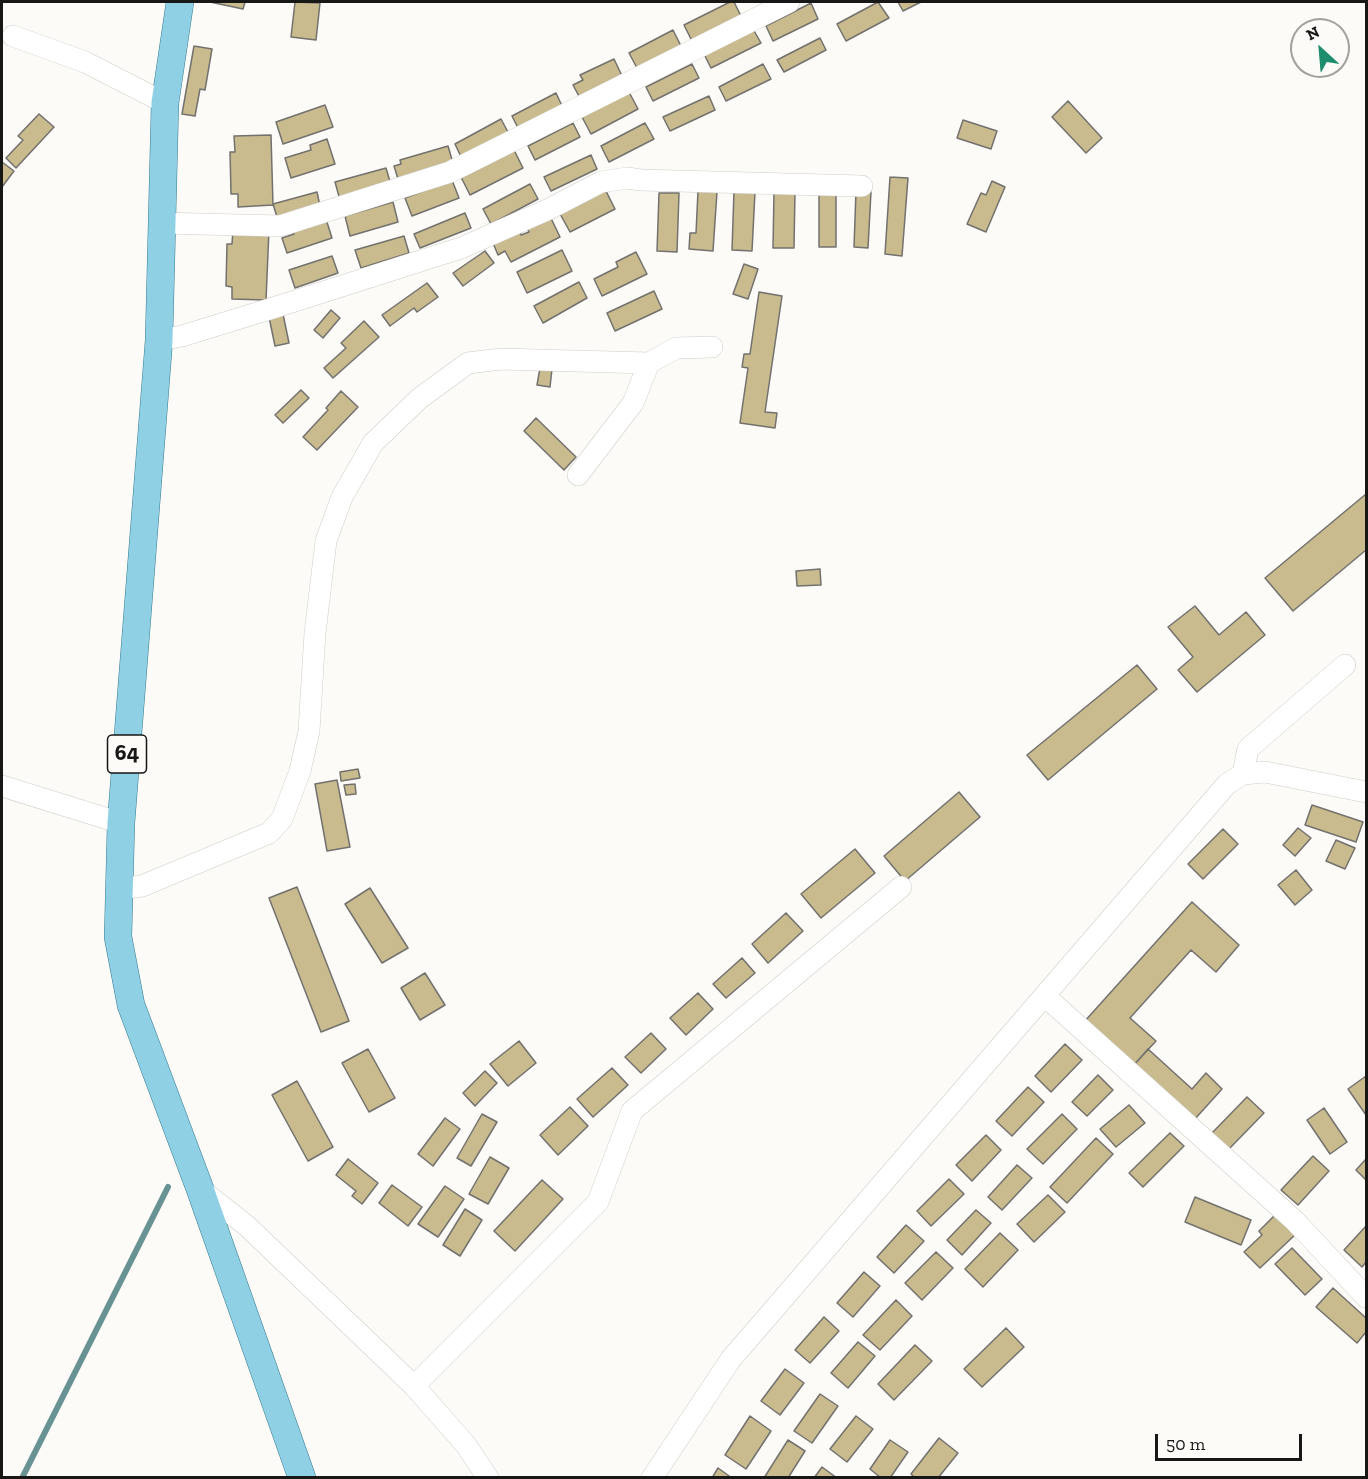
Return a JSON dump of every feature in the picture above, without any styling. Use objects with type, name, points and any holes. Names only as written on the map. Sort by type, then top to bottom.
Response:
[{"type":"main road","name":"64","points":[[180,2],[165,103],[159,340],[121,823],[118,937],[131,1005],[200,1189],[302,1478]]},
{"type":"street","points":[[162,223],[280,226],[450,172],[789,2]]},
{"type":"street","points":[[13,36],[85,62],[165,103]]},
{"type":"street","points":[[159,340],[182,336],[461,248],[601,182],[627,178],[862,186]]},
{"type":"street","points":[[119,889],[142,886],[269,833],[282,819],[300,771],[309,731],[315,633],[326,541],[342,497],[374,443],[420,398],[468,363],[501,359],[649,363],[676,348],[712,347]]},
{"type":"street","points":[[578,475],[633,403],[649,363]]},
{"type":"street","points":[[1243,774],[1248,749],[1345,665]]},
{"type":"street","points":[[652,1478],[731,1359],[1046,997],[1227,784],[1243,774],[1266,772],[1366,792]]},
{"type":"street","points":[[2,786],[121,823]]},
{"type":"street","points":[[414,1386],[598,1202],[632,1111],[901,887]]},
{"type":"street","points":[[1046,997],[1295,1221],[1366,1297]]},
{"type":"street","points":[[200,1189],[247,1226],[414,1386],[466,1445],[488,1478]]},
{"type":"building","points":[[210,2],[245,2],[243,9]]},
{"type":"building","points":[[295,2],[320,3],[316,40],[291,37]]},
{"type":"building","points":[[734,2],[742,18],[693,43],[684,25]]},
{"type":"building","points":[[878,2],[889,18],[846,41],[837,24]]},
{"type":"building","points":[[898,2],[921,2],[903,11]]},
{"type":"building","points":[[811,3],[818,19],[773,41],[766,26]]},
{"type":"building","points":[[753,29],[761,43],[711,68],[704,54]]},
{"type":"building","points":[[673,30],[681,46],[637,68],[629,53]]},
{"type":"building","points":[[820,38],[826,50],[784,72],[777,60]]},
{"type":"building","points":[[194,46],[212,49],[205,90],[200,89],[195,116],[182,114]]},
{"type":"building","points":[[614,59],[623,78],[581,100],[573,85],[583,80],[580,75]]},
{"type":"building","points":[[692,64],[699,78],[653,101],[646,87]]},
{"type":"building","points":[[763,64],[771,79],[726,101],[719,87]]},
{"type":"building","points":[[629,92],[638,109],[591,134],[582,117]]},
{"type":"building","points":[[556,93],[563,108],[519,130],[512,116]]},
{"type":"building","points":[[709,96],[715,110],[670,131],[663,117]]},
{"type":"building","points":[[1068,101],[1102,138],[1086,153],[1052,117]]},
{"type":"building","points":[[325,105],[333,127],[283,144],[276,122]]},
{"type":"building","points":[[39,114],[54,127],[16,168],[6,158],[23,140],[18,136]]},
{"type":"building","points":[[501,119],[509,134],[462,159],[455,144]]},
{"type":"building","points":[[963,120],[997,131],[991,149],[957,138]]},
{"type":"building","points":[[573,123],[580,137],[535,160],[528,146]]},
{"type":"building","points":[[645,123],[654,139],[609,162],[601,146]]},
{"type":"building","points":[[271,135],[273,205],[238,207],[238,194],[231,194],[230,152],[235,152],[234,136]]},
{"type":"building","points":[[327,139],[335,164],[291,178],[285,158],[311,150],[310,145]]},
{"type":"building","points":[[448,146],[453,163],[398,179],[394,166],[401,164],[400,160]]},
{"type":"building","points":[[514,150],[523,168],[470,195],[461,177]]},
{"type":"building","points":[[591,155],[597,169],[551,191],[544,177]]},
{"type":"building","points":[[2,162],[14,171],[2,187]]},
{"type":"building","points":[[386,168],[391,185],[340,200],[335,182]]},
{"type":"building","points":[[890,177],[908,178],[902,256],[885,254]]},
{"type":"building","points":[[452,180],[459,198],[412,216],[405,198]]},
{"type":"building","points":[[992,181],[1005,187],[986,232],[967,224],[981,193],[986,195]]},
{"type":"building","points":[[530,184],[538,199],[491,224],[483,209]]},
{"type":"building","points":[[605,189],[615,209],[570,232],[559,212]]},
{"type":"building","points":[[698,191],[717,192],[713,251],[689,249],[690,233],[696,233]]},
{"type":"building","points":[[734,191],[755,192],[752,251],[732,250]]},
{"type":"building","points":[[774,191],[795,191],[794,248],[773,248]]},
{"type":"building","points":[[819,191],[836,191],[836,247],[819,247]]},
{"type":"building","points":[[856,191],[871,192],[868,248],[854,247]]},
{"type":"building","points":[[317,192],[320,206],[277,217],[273,204]]},
{"type":"building","points":[[659,193],[679,193],[677,252],[657,251]]},
{"type":"building","points":[[393,202],[398,222],[350,236],[345,216]]},
{"type":"building","points":[[465,213],[471,228],[420,248],[414,234]]},
{"type":"building","points":[[549,214],[560,237],[511,262],[505,251],[498,255],[493,243],[519,230],[521,235],[529,232],[526,226]]},
{"type":"building","points":[[326,219],[332,238],[287,253],[282,238],[294,234],[293,230]]},
{"type":"building","points":[[233,229],[269,230],[266,300],[232,299],[232,287],[226,286],[227,244],[232,244]]},
{"type":"building","points":[[404,236],[409,253],[361,268],[355,250]]},
{"type":"building","points":[[562,250],[572,271],[527,293],[517,272]]},
{"type":"building","points":[[485,251],[494,263],[463,286],[453,273]]},
{"type":"building","points":[[636,252],[647,274],[602,296],[594,279],[618,267],[616,262]]},
{"type":"building","points":[[332,256],[338,273],[295,288],[289,270]]},
{"type":"building","points":[[744,264],[758,269],[748,299],[733,294]]},
{"type":"building","points":[[579,282],[587,298],[543,323],[534,306]]},
{"type":"building","points":[[427,283],[438,297],[417,312],[414,308],[390,326],[382,315]]},
{"type":"building","points":[[654,291],[662,309],[615,331],[607,313]]},
{"type":"building","points":[[759,292],[782,296],[765,412],[777,413],[775,428],[740,423],[748,368],[742,367],[744,354],[750,354]]},
{"type":"building","points":[[331,310],[340,318],[323,338],[314,330]]},
{"type":"building","points":[[283,314],[289,343],[275,346],[269,317]]},
{"type":"building","points":[[364,321],[379,337],[333,378],[324,368],[346,348],[341,343]]},
{"type":"building","points":[[540,368],[552,369],[550,387],[537,385]]},
{"type":"building","points":[[301,390],[309,398],[283,423],[275,415]]},
{"type":"building","points":[[341,391],[358,407],[317,450],[303,437],[328,410],[326,408]]},
{"type":"building","points":[[536,418],[576,457],[564,470],[524,431]]},
{"type":"building","points":[[1366,494],[1366,550],[1293,611],[1265,578]]},
{"type":"building","points":[[820,569],[821,585],[797,586],[796,571]]},
{"type":"building","points":[[1195,606],[1219,635],[1246,612],[1265,635],[1197,692],[1178,670],[1193,657],[1168,627]]},
{"type":"building","points":[[1137,665],[1157,689],[1048,780],[1027,755]]},
{"type":"building","points":[[358,769],[360,778],[341,781],[340,772]]},
{"type":"building","points":[[337,780],[350,847],[327,851],[315,784]]},
{"type":"building","points":[[355,784],[356,794],[346,795],[344,785]]},
{"type":"building","points":[[959,792],[980,817],[905,881],[884,856]]},
{"type":"building","points":[[1312,805],[1363,822],[1356,842],[1305,825]]},
{"type":"building","points":[[1298,828],[1311,838],[1295,856],[1283,845]]},
{"type":"building","points":[[1223,829],[1238,844],[1203,879],[1188,864]]},
{"type":"building","points":[[1336,840],[1355,848],[1345,869],[1326,861]]},
{"type":"building","points":[[855,849],[875,873],[821,918],[801,894]]},
{"type":"building","points":[[1296,870],[1312,890],[1295,905],[1278,885]]},
{"type":"building","points":[[297,887],[349,1021],[321,1032],[269,898]]},
{"type":"building","points":[[370,888],[408,948],[382,963],[345,904]]},
{"type":"building","points":[[1192,902],[1239,945],[1216,972],[1191,950],[1130,1018],[1156,1041],[1133,1066],[1084,1022]]},
{"type":"building","points":[[786,913],[803,931],[768,963],[752,944]]},
{"type":"building","points":[[742,958],[755,973],[726,998],[713,984]]},
{"type":"building","points":[[425,973],[445,1005],[420,1020],[401,988]]},
{"type":"building","points":[[698,993],[713,1009],[686,1035],[670,1018]]},
{"type":"building","points":[[651,1033],[666,1049],[641,1073],[625,1057]]},
{"type":"building","points":[[519,1041],[536,1063],[508,1086],[490,1064]]},
{"type":"building","points":[[1065,1044],[1082,1060],[1051,1092],[1035,1076]]},
{"type":"building","points":[[368,1049],[395,1098],[369,1112],[342,1063]]},
{"type":"building","points":[[1148,1049],[1192,1089],[1206,1073],[1222,1089],[1194,1120],[1133,1066]]},
{"type":"building","points":[[612,1068],[628,1085],[593,1117],[577,1099]]},
{"type":"building","points":[[485,1071],[497,1083],[475,1106],[463,1093]]},
{"type":"building","points":[[1098,1075],[1113,1090],[1087,1116],[1072,1102]]},
{"type":"building","points":[[1366,1076],[1366,1115],[1348,1089]]},
{"type":"building","points":[[297,1081],[333,1147],[308,1161],[272,1095]]},
{"type":"building","points":[[1028,1087],[1044,1102],[1012,1136],[996,1121]]},
{"type":"building","points":[[1247,1097],[1264,1113],[1229,1149],[1212,1133]]},
{"type":"building","points":[[1129,1105],[1145,1123],[1116,1147],[1100,1129]]},
{"type":"building","points":[[570,1107],[588,1126],[558,1155],[540,1135]]},
{"type":"building","points":[[1324,1108],[1347,1142],[1330,1154],[1307,1120]]},
{"type":"building","points":[[482,1114],[497,1122],[471,1166],[457,1158]]},
{"type":"building","points":[[1062,1114],[1077,1129],[1043,1164],[1027,1149]]},
{"type":"building","points":[[445,1118],[460,1129],[433,1166],[418,1154]]},
{"type":"building","points":[[1170,1133],[1184,1146],[1143,1187],[1129,1173]]},
{"type":"building","points":[[986,1135],[1001,1150],[972,1181],[956,1165]]},
{"type":"building","points":[[1096,1138],[1113,1154],[1067,1203],[1050,1187]]},
{"type":"building","points":[[1313,1156],[1329,1171],[1298,1205],[1281,1190]]},
{"type":"building","points":[[490,1157],[509,1168],[488,1204],[469,1194]]},
{"type":"building","points":[[348,1159],[378,1183],[362,1204],[352,1196],[356,1191],[336,1175]]},
{"type":"building","points":[[1366,1159],[1366,1180],[1356,1170]]},
{"type":"building","points":[[1017,1165],[1032,1178],[1002,1210],[988,1197]]},
{"type":"building","points":[[949,1179],[964,1194],[931,1226],[917,1211]]},
{"type":"building","points":[[542,1180],[563,1199],[515,1251],[494,1231]]},
{"type":"building","points":[[392,1185],[422,1207],[408,1226],[379,1203]]},
{"type":"building","points":[[445,1186],[464,1199],[438,1237],[418,1224]]},
{"type":"building","points":[[1048,1195],[1065,1212],[1034,1242],[1017,1224]]},
{"type":"building","points":[[1195,1197],[1251,1220],[1241,1245],[1185,1222]]},
{"type":"building","points":[[465,1209],[482,1220],[460,1256],[443,1245]]},
{"type":"building","points":[[976,1210],[991,1223],[962,1255],[947,1240]]},
{"type":"building","points":[[1277,1213],[1297,1233],[1260,1268],[1244,1252],[1262,1235],[1259,1231]]},
{"type":"building","points":[[906,1225],[924,1241],[894,1273],[877,1257]]},
{"type":"building","points":[[1366,1226],[1366,1262],[1362,1267],[1344,1250]]},
{"type":"building","points":[[1000,1233],[1018,1250],[983,1287],[965,1269]]},
{"type":"building","points":[[1292,1248],[1322,1279],[1305,1295],[1275,1264]]},
{"type":"building","points":[[936,1252],[953,1268],[922,1300],[905,1283]]},
{"type":"building","points":[[864,1272],[880,1286],[853,1317],[837,1303]]},
{"type":"building","points":[[1333,1288],[1366,1318],[1366,1332],[1357,1343],[1316,1307]]},
{"type":"building","points":[[896,1300],[912,1316],[880,1350],[863,1335]]},
{"type":"building","points":[[824,1317],[839,1331],[810,1363],[795,1350]]},
{"type":"building","points":[[1006,1328],[1024,1347],[982,1387],[964,1369]]},
{"type":"building","points":[[858,1342],[875,1356],[848,1388],[831,1373]]},
{"type":"building","points":[[915,1345],[932,1361],[894,1400],[878,1384]]},
{"type":"building","points":[[785,1369],[804,1383],[780,1415],[761,1401]]},
{"type":"building","points":[[820,1394],[838,1406],[812,1443],[794,1431]]},
{"type":"building","points":[[750,1416],[771,1431],[746,1469],[725,1455]]},
{"type":"building","points":[[856,1416],[873,1429],[847,1462],[830,1449]]},
{"type":"building","points":[[939,1438],[958,1453],[938,1478],[915,1478],[911,1474]]},
{"type":"building","points":[[788,1440],[805,1451],[788,1478],[764,1478]]},
{"type":"building","points":[[890,1440],[908,1452],[890,1478],[881,1478],[870,1469]]},
{"type":"building","points":[[822,1467],[837,1478],[814,1478]]},
{"type":"building","points":[[718,1468],[732,1478],[712,1478]]},
{"type":"waterway","points":[[22,1478],[168,1187]]}]
